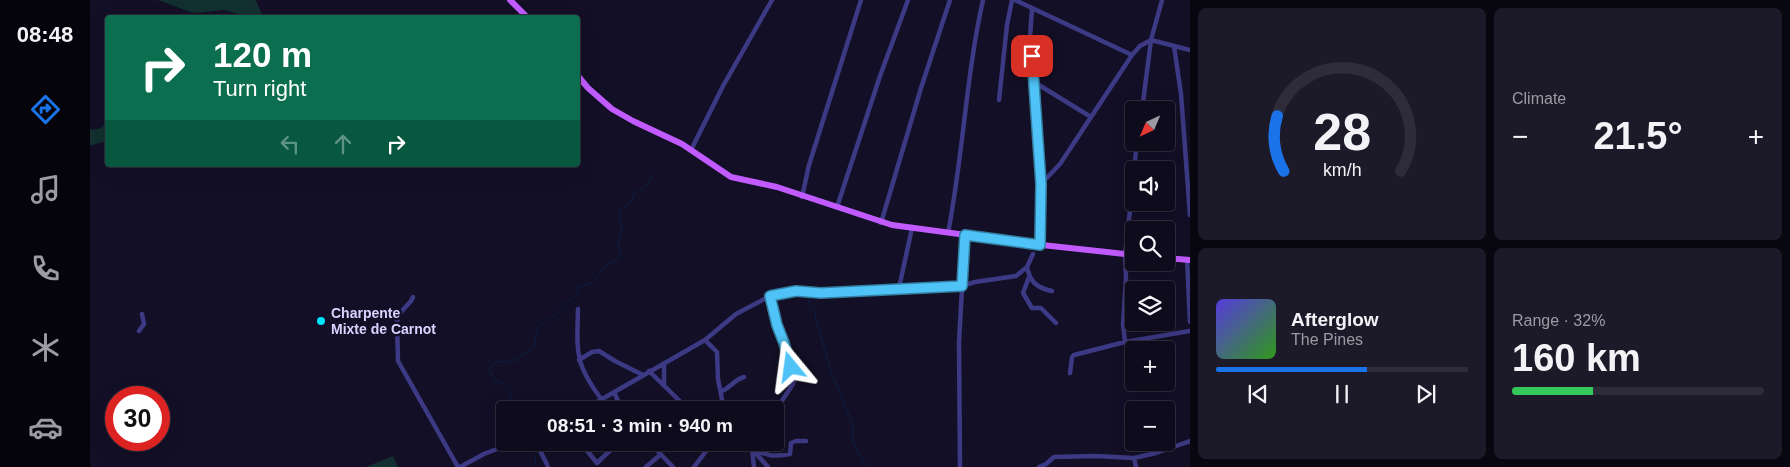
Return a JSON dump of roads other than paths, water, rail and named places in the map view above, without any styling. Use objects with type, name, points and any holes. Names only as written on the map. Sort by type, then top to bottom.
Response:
[{"type":"main road","points":[[510,0],[525,15]]},
{"type":"main road","points":[[580,78],[600,100],[620,114],[691,150],[731,177],[777,187],[882,223],[1040,245],[1125,254]]},
{"type":"main road","points":[[1175,259],[1188,260]]},
{"type":"street","points":[[691,150],[723,86],[772,0]]},
{"type":"street","points":[[802,197],[809,164],[861,0]]},
{"type":"street","points":[[837,207],[880,76],[908,0]]},
{"type":"street","points":[[882,223],[921,88],[950,0]]},
{"type":"street","points":[[948,233],[975,36],[983,0]]},
{"type":"street","points":[[1000,100],[1007,25],[1013,0],[1132,55]]},
{"type":"street","points":[[1143,101],[1151,40],[1162,0]]},
{"type":"street","points":[[1032,8],[1030,37],[1041,184],[1040,245]]},
{"type":"street","points":[[1041,184],[1054,172],[1132,55],[1140,46],[1151,40],[1190,50]]},
{"type":"street","points":[[1174,46],[1181,94],[1190,215]]},
{"type":"street","points":[[1034,82],[1091,117]]},
{"type":"street","points":[[899,288],[912,228]]},
{"type":"street","points":[[960,467],[958,342],[965,235]]},
{"type":"street","points":[[578,309],[576,337],[579,360],[585,375],[602,400],[705,340],[736,314],[770,296],[796,291],[821,293],[962,286],[975,282],[1016,276],[1027,267],[1033,254]]},
{"type":"street","points":[[1188,260],[1190,322]]},
{"type":"street","points":[[1027,267],[1029,277],[1037,286],[1052,291]]},
{"type":"street","points":[[1070,373],[1072,356],[1125,342],[1123,324],[1126,271]]},
{"type":"street","points":[[1029,277],[1023,293],[1032,308],[1041,308],[1056,323]]},
{"type":"street","points":[[770,296],[777,325],[795,378],[782,401]]},
{"type":"street","points":[[413,297],[401,312],[397,321],[398,361],[459,467],[496,449]]},
{"type":"street","points":[[139,331],[144,324],[142,314]]},
{"type":"street","points":[[1130,341],[1190,330]]},
{"type":"street","points":[[705,340],[717,352],[718,379],[723,401]]},
{"type":"street","points":[[579,360],[592,352],[599,352],[643,375]]},
{"type":"street","points":[[664,364],[664,384]]},
{"type":"street","points":[[649,371],[680,401]]},
{"type":"street","points":[[722,391],[735,380],[744,377]]},
{"type":"street","points":[[614,392],[618,401]]},
{"type":"street","points":[[757,451],[768,456],[790,454],[791,443],[806,441]]},
{"type":"street","points":[[1039,467],[1054,457],[1096,456],[1134,458],[1156,453],[1190,441]]},
{"type":"street","points":[[540,451],[548,467]]},
{"type":"street","points":[[587,451],[597,463],[609,451]]},
{"type":"street","points":[[657,451],[673,467]]},
{"type":"street","points":[[694,467],[706,451]]},
{"type":"street","points":[[752,451],[754,467]]},
{"type":"street","points":[[754,451],[768,467]]},
{"type":"street","points":[[646,467],[660,455]]},
{"type":"street","points":[[1134,458],[1136,467]]},
{"type":"waterway","points":[[512,401],[508,388],[495,380],[489,369],[496,362],[514,361],[535,347],[537,330],[542,324],[574,297],[579,288],[593,282],[606,266],[619,258],[621,252],[618,245],[622,227],[619,216],[620,210],[632,201],[633,194],[647,185],[655,173]]},
{"type":"waterway","points":[[808,297],[809,303],[814,310],[831,371],[853,425],[852,441],[867,467]]},
{"type":"waterway","points":[[535,467],[536,451]]},
{"type":"place","name":"Charpente Mixte de Carnot","points":[[321,321]]}]
